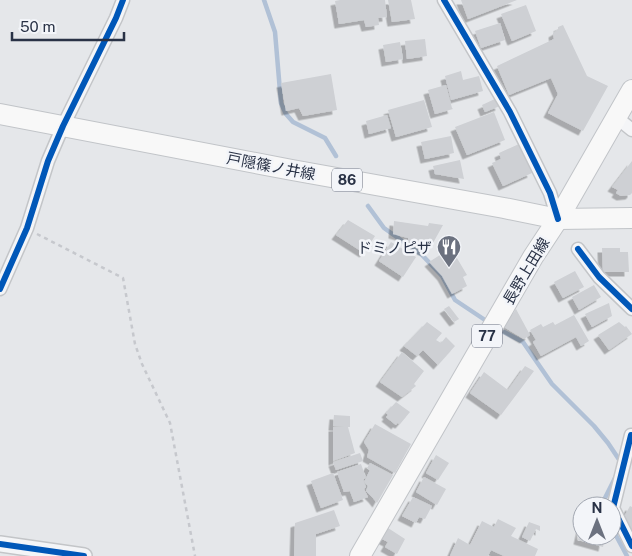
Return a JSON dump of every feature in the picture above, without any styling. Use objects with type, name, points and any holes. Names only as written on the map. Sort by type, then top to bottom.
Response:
[{"type":"main road","name":"長野上田線","points":[[360,556],[632,90]]},
{"type":"main road","name":"戸隠篠ノ井線","points":[[0,114],[558,219],[632,218]]},
{"type":"street","points":[[0,289],[27,228],[48,161],[123,0]]},
{"type":"street","points":[[444,0],[510,112],[550,193],[558,219]]},
{"type":"street","points":[[616,117],[632,130]]},
{"type":"street","points":[[578,249],[600,277],[629,301]]},
{"type":"street","points":[[632,435],[613,508],[632,546]]},
{"type":"street","points":[[0,544],[84,556]]},
{"type":"path","points":[[27,228],[123,278],[135,344],[142,364],[170,423],[195,556]]},
{"type":"building","points":[[385,0],[387,17],[378,18],[379,25],[366,27],[364,20],[339,24],[335,1]]},
{"type":"building","points":[[388,0],[411,0],[415,19],[392,22]]},
{"type":"building","points":[[461,0],[517,0],[468,19]]},
{"type":"building","points":[[526,5],[536,31],[512,41],[501,14]]},
{"type":"building","points":[[500,23],[505,40],[481,48],[475,31]]},
{"type":"building","points":[[563,25],[587,76],[608,86],[583,131],[548,113],[558,94],[551,78],[509,95],[497,66],[554,39],[553,33],[558,30],[558,27]]},
{"type":"building","points":[[425,39],[427,56],[407,59],[405,41]]},
{"type":"building","points":[[400,42],[403,59],[386,62],[383,45]]},
{"type":"building","points":[[461,71],[463,80],[479,76],[483,91],[451,100],[445,76]]},
{"type":"building","points":[[331,74],[337,110],[303,116],[299,108],[286,111],[281,83]]},
{"type":"building","points":[[446,85],[453,109],[435,114],[428,90]]},
{"type":"building","points":[[497,98],[500,106],[485,112],[482,105]]},
{"type":"building","points":[[424,100],[432,127],[396,137],[388,110]]},
{"type":"building","points":[[494,112],[505,140],[467,155],[455,127]]},
{"type":"building","points":[[387,115],[391,128],[369,134],[366,121]]},
{"type":"building","points":[[451,136],[454,153],[425,159],[421,142]]},
{"type":"building","points":[[519,144],[532,173],[503,186],[492,163],[501,159],[499,153]]},
{"type":"building","points":[[460,160],[464,179],[435,174],[433,166]]},
{"type":"building","points":[[632,161],[632,193],[621,196],[616,193],[618,190],[612,187]]},
{"type":"building","points":[[348,220],[375,236],[364,253],[336,235]]},
{"type":"building","points":[[394,221],[428,226],[429,223],[443,225],[428,252],[421,250],[422,246],[414,245],[414,242],[408,242],[408,238],[393,234]]},
{"type":"building","points":[[391,242],[416,257],[403,277],[379,261]]},
{"type":"building","points":[[451,248],[467,275],[463,277],[467,286],[452,294],[442,276],[429,262]]},
{"type":"building","points":[[602,248],[620,248],[620,252],[628,252],[629,272],[603,272]]},
{"type":"building","points":[[575,271],[584,287],[563,298],[554,282]]},
{"type":"building","points":[[594,285],[601,297],[579,310],[572,297]]},
{"type":"building","points":[[609,303],[612,316],[592,327],[585,314]]},
{"type":"building","points":[[449,306],[459,319],[454,322],[444,309]]},
{"type":"building","points":[[516,309],[530,335],[524,339],[504,327]]},
{"type":"building","points":[[574,315],[589,341],[581,346],[576,337],[541,356],[533,342],[536,340],[530,330],[541,324],[543,327],[553,322],[555,325]]},
{"type":"building","points":[[427,322],[442,333],[436,340],[441,343],[446,337],[455,346],[438,365],[423,350],[417,356],[404,346]]},
{"type":"building","points":[[619,322],[626,326],[632,334],[609,350],[598,335]]},
{"type":"building","points":[[402,352],[424,371],[414,384],[416,386],[402,397],[380,382]]},
{"type":"building","points":[[525,366],[534,371],[501,415],[470,393],[484,372],[508,390]]},
{"type":"building","points":[[396,402],[410,412],[400,424],[397,423],[396,425],[386,417],[388,415],[386,413]]},
{"type":"building","points":[[334,415],[350,416],[350,427],[348,427],[355,453],[333,461],[333,427],[344,426],[333,426]]},
{"type":"building","points":[[375,424],[411,444],[395,473],[367,457],[369,450],[364,442]]},
{"type":"building","points":[[360,453],[363,461],[336,470],[333,462]]},
{"type":"building","points":[[436,455],[449,463],[438,480],[426,473]]},
{"type":"building","points":[[370,463],[393,475],[377,503],[366,491],[368,486],[364,482],[370,470],[367,468]]},
{"type":"building","points":[[361,464],[366,478],[363,479],[366,487],[364,489],[368,497],[354,502],[350,491],[344,492],[337,472]]},
{"type":"building","points":[[333,473],[343,500],[321,508],[311,481]]},
{"type":"building","points":[[424,477],[446,489],[437,505],[416,492]]},
{"type":"building","points":[[413,497],[432,506],[425,519],[419,517],[416,523],[402,516]]},
{"type":"building","points":[[630,506],[632,507],[632,530],[622,525],[622,520]]},
{"type":"building","points":[[334,510],[340,526],[316,534],[316,556],[294,556],[295,523]]},
{"type":"building","points":[[498,519],[516,528],[511,536],[538,549],[535,556],[504,556],[491,550],[488,556],[450,556],[458,538],[470,545],[482,521],[494,527]]},
{"type":"building","points":[[529,522],[540,526],[540,531],[536,529],[530,541],[522,537]]},
{"type":"building","points":[[388,528],[405,539],[397,554],[385,547],[388,542],[382,539]]},
{"type":"waterway","points":[[264,0],[275,32],[281,103],[286,114],[293,122],[325,138],[336,156]]},
{"type":"waterway","points":[[368,206],[384,228],[422,255],[442,276],[455,300],[485,320]]},
{"type":"waterway","points":[[504,332],[523,342],[552,384],[594,426],[608,443],[620,464]]},
{"type":"waterway","points":[[606,496],[616,476]]},
{"type":"waterway","points":[[622,546],[627,556]]},
{"type":"cycle path","points":[[0,289],[27,228],[48,161],[123,0]]},
{"type":"cycle path","points":[[444,0],[510,112],[550,193],[558,219]]},
{"type":"cycle path","points":[[578,249],[599,277],[632,309]]},
{"type":"cycle path","points":[[631,435],[613,508],[632,546]]},
{"type":"cycle path","points":[[0,544],[84,556]]},
{"type":"place","name":"ドミノピザ","points":[[449,268]]}]
